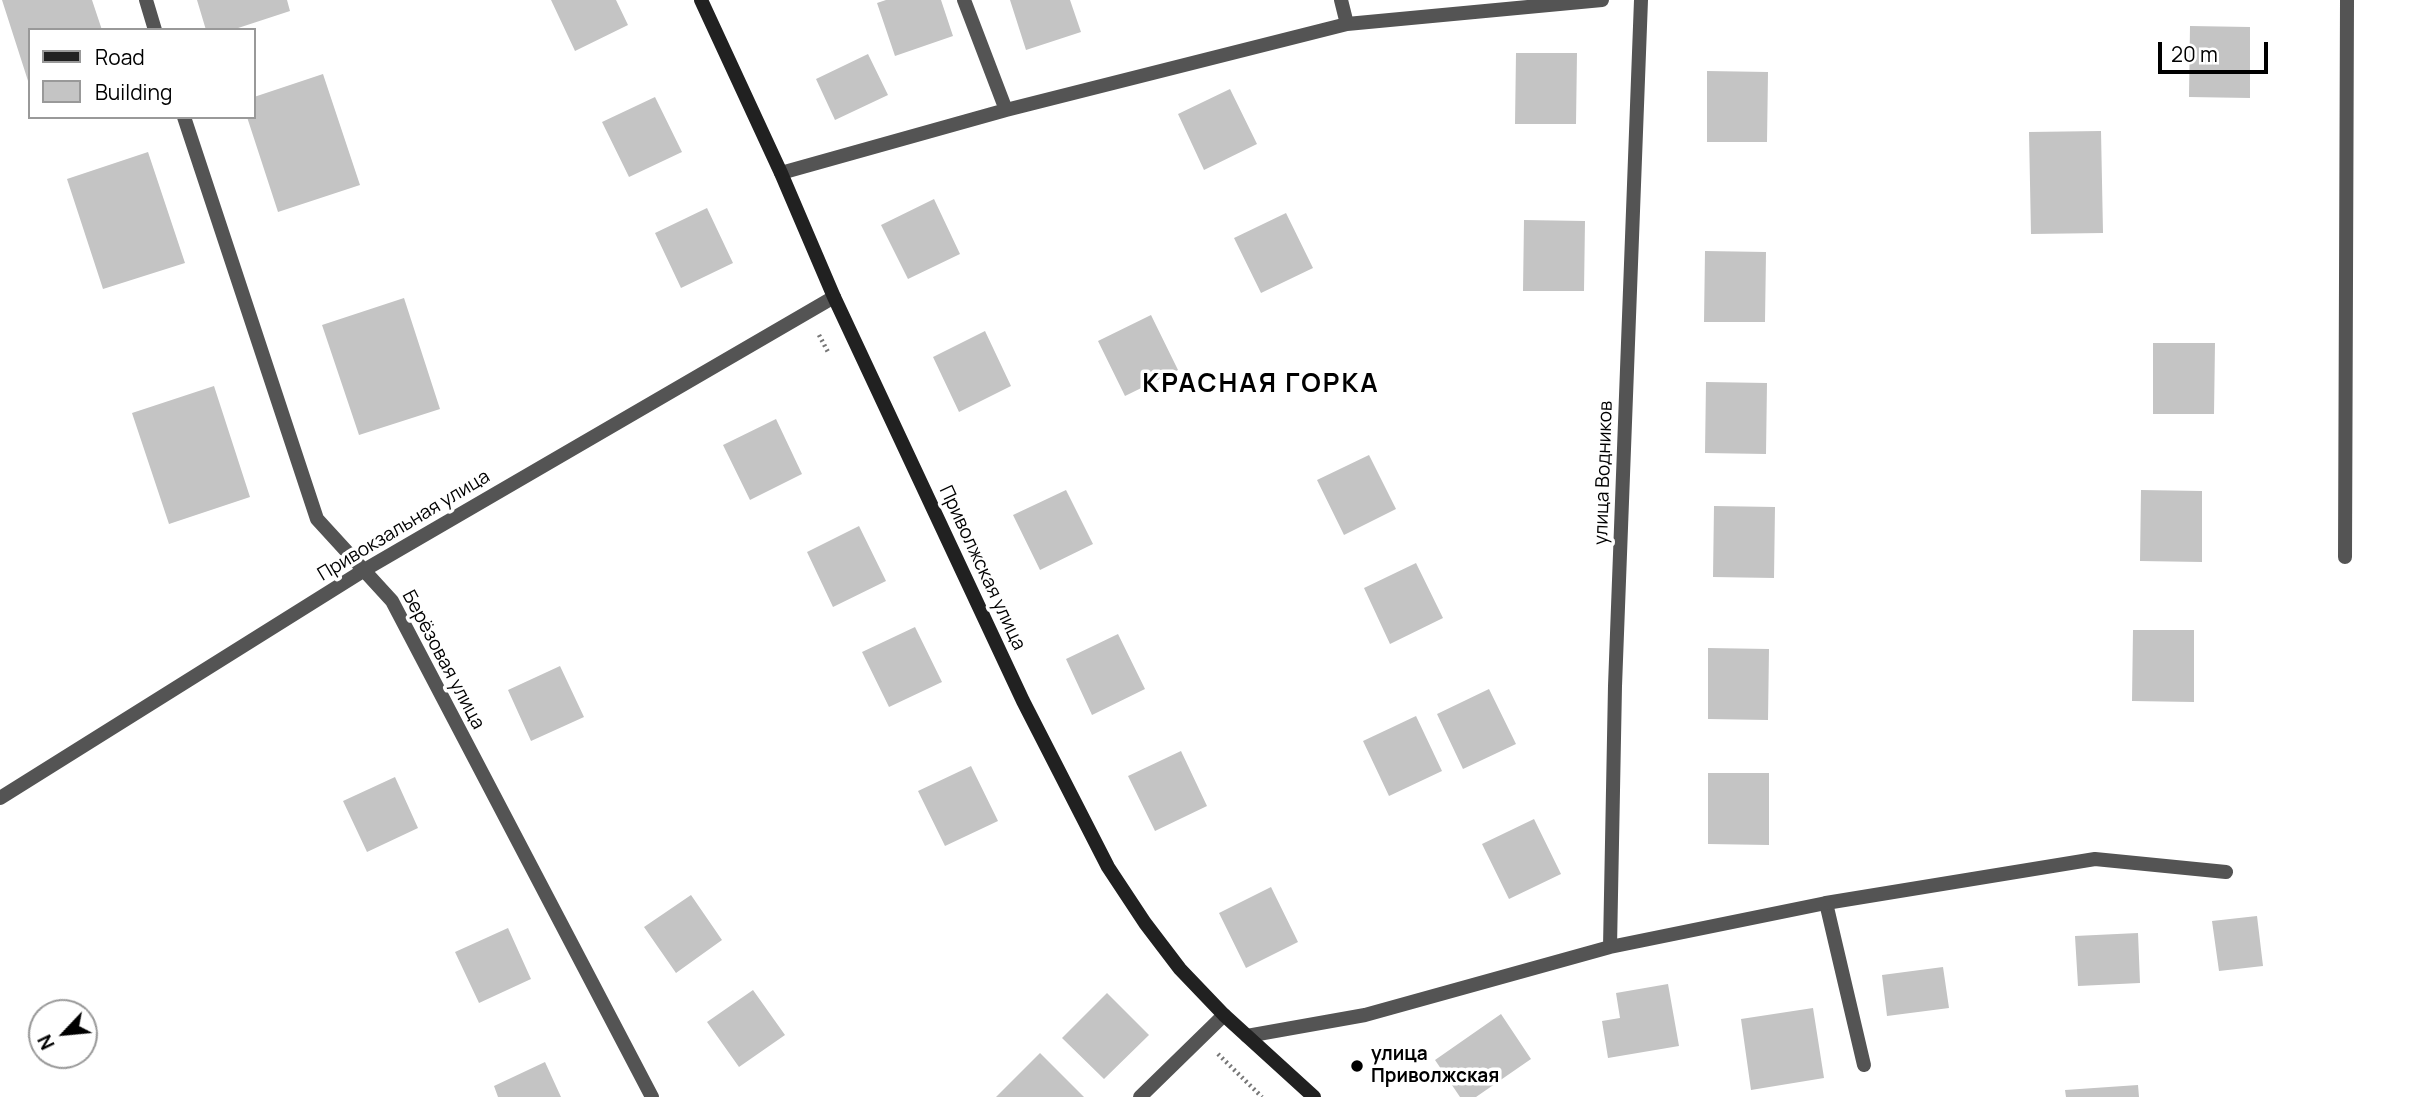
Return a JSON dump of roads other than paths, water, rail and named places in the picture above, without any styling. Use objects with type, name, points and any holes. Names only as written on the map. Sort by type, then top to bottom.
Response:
[{"type":"main road","name":"Приволжская улица","points":[[701,0],[781,173],[834,298],[1023,701],[1108,867],[1145,923],[1181,969],[1224,1015],[1314,1097]]},
{"type":"street","points":[[146,0],[154,28]]},
{"type":"street","points":[[964,0],[1006,110]]},
{"type":"street","points":[[1341,0],[1347,24]]},
{"type":"street","points":[[781,173],[1006,110],[1347,24],[1602,0]]},
{"type":"street","name":"улица Водников","points":[[1610,947],[1615,686],[1641,0]]},
{"type":"street","points":[[2345,557],[2347,0]]},
{"type":"street","name":"Берёзовая улица","points":[[185,119],[317,519],[366,569],[392,601],[652,1097]]},
{"type":"street","name":"Привокзальная улица","points":[[0,798],[366,569],[834,298]]},
{"type":"street","points":[[1247,1036],[1365,1015],[1610,947],[1826,903],[2095,859],[2225,872]]},
{"type":"street","points":[[1826,903],[1864,1065]]},
{"type":"street","points":[[1140,1097],[1224,1015]]},
{"type":"place","name":"улица Приволжская","points":[[1357,1066]]},
{"type":"district","name":"КРАСНАЯ ГОРКА","points":[[1261,385]]}]
